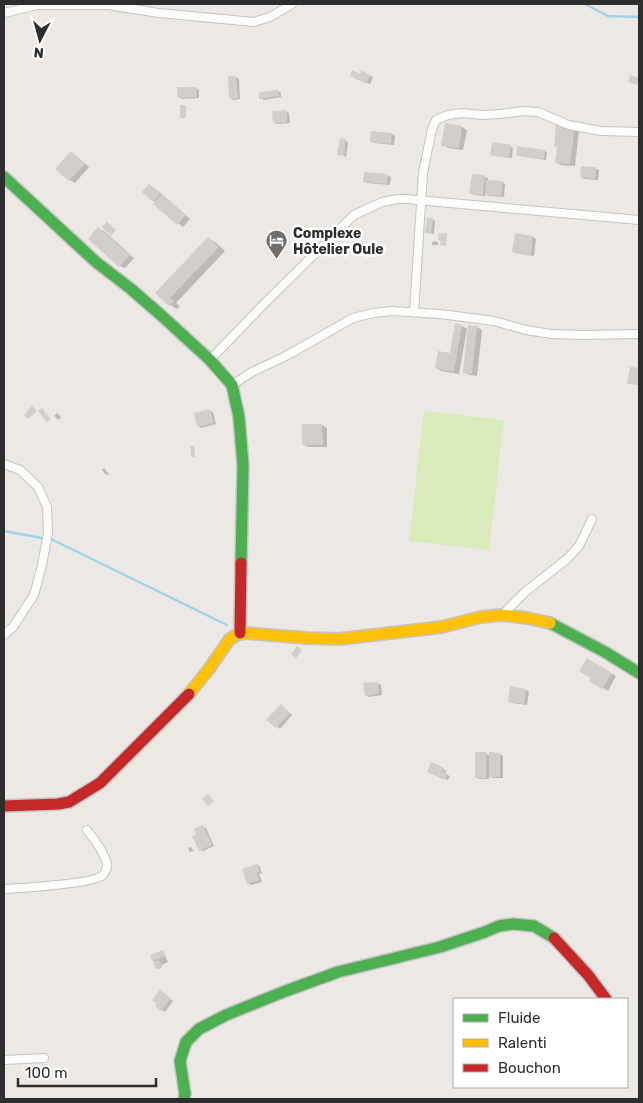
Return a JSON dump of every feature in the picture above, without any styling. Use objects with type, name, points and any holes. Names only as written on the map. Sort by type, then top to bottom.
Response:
[{"type":"street","points":[[4,13],[37,5],[108,4],[159,13],[254,22],[270,17],[292,4]]},
{"type":"street","points":[[414,312],[423,173],[432,129],[436,120],[448,115],[461,113],[483,115],[524,111],[538,112],[579,127],[601,131],[639,132]]},
{"type":"street","points":[[4,177],[96,262],[131,289],[210,360],[232,385],[239,417],[243,465],[240,633]]},
{"type":"street","points":[[210,360],[354,215],[382,202],[398,199],[639,220]]},
{"type":"street","points":[[232,385],[252,372],[286,356],[354,318],[373,313],[414,312],[440,314],[494,321],[526,330],[551,334],[639,334]]},
{"type":"street","points":[[4,464],[20,470],[38,487],[47,507],[48,533],[34,594],[13,627],[4,635]]},
{"type":"street","points":[[502,615],[525,592],[567,559],[579,546],[592,519]]},
{"type":"street","points":[[4,806],[69,802],[100,783],[192,691],[228,640],[240,633],[339,640],[442,627],[502,615],[548,622],[605,652],[639,673]]},
{"type":"street","points":[[4,889],[86,881],[103,876],[107,869],[106,862],[102,851],[87,830]]},
{"type":"street","points":[[184,1099],[185,1094],[180,1061],[186,1042],[198,1029],[226,1015],[338,972],[440,947],[499,926],[513,924],[534,926],[556,939],[605,998]]},
{"type":"street","points":[[4,1060],[44,1058]]},
{"type":"green space","points":[[424,411],[504,420],[489,550],[409,541]]},
{"type":"building","points":[[352,70],[360,74],[361,70],[370,75],[366,84],[350,76]]},
{"type":"building","points":[[630,75],[639,78],[637,85],[628,82]]},
{"type":"building","points":[[228,76],[236,76],[238,98],[229,99]]},
{"type":"building","points":[[177,87],[196,87],[197,97],[178,98]]},
{"type":"building","points":[[278,90],[279,96],[259,99],[259,92]]},
{"type":"building","points":[[180,105],[186,105],[186,118],[180,118]]},
{"type":"building","points":[[287,110],[287,122],[273,123],[272,111]]},
{"type":"building","points":[[445,123],[462,126],[459,148],[441,146]]},
{"type":"building","points":[[556,124],[575,126],[570,164],[555,163],[557,147],[554,147]]},
{"type":"building","points":[[371,131],[392,133],[391,144],[370,142]]},
{"type":"building","points":[[340,138],[346,139],[344,156],[337,155]]},
{"type":"building","points":[[492,142],[511,145],[509,158],[490,155]]},
{"type":"building","points":[[517,146],[545,150],[544,159],[516,155]]},
{"type":"building","points":[[71,151],[85,164],[69,181],[55,169]]},
{"type":"building","points":[[581,166],[596,167],[595,179],[580,177]]},
{"type":"building","points":[[364,172],[388,174],[387,184],[363,182]]},
{"type":"building","points":[[472,174],[485,175],[483,195],[469,194]]},
{"type":"building","points":[[486,180],[503,181],[501,196],[485,195]]},
{"type":"building","points":[[149,184],[161,193],[153,202],[142,192]]},
{"type":"building","points":[[162,194],[186,215],[177,225],[153,204]]},
{"type":"building","points":[[427,218],[433,218],[431,234],[425,233]]},
{"type":"building","points":[[107,222],[116,230],[111,236],[102,227]]},
{"type":"building","points":[[98,227],[130,255],[119,267],[88,239]]},
{"type":"building","points":[[439,233],[447,234],[446,246],[440,245],[441,241],[438,240]]},
{"type":"building","points":[[515,233],[533,236],[531,255],[512,252]]},
{"type":"building","points":[[208,237],[219,247],[170,298],[174,301],[169,306],[155,293]]},
{"type":"building","points":[[455,323],[462,325],[454,372],[435,368],[438,351],[450,353]]},
{"type":"building","points":[[468,325],[477,326],[472,374],[463,373]]},
{"type":"building","points":[[630,367],[639,368],[639,385],[627,384]]},
{"type":"building","points":[[32,406],[37,411],[28,419],[24,415]]},
{"type":"building","points":[[42,408],[51,419],[47,422],[38,411]]},
{"type":"building","points":[[210,409],[214,423],[197,427],[194,413]]},
{"type":"building","points":[[302,424],[322,424],[323,445],[302,445]]},
{"type":"building","points":[[190,446],[194,446],[195,457],[191,457]]},
{"type":"building","points":[[297,646],[302,650],[296,658],[291,654]]},
{"type":"building","points":[[587,658],[612,673],[602,689],[589,681],[591,678],[579,671]]},
{"type":"building","points":[[378,682],[379,694],[365,696],[363,683]]},
{"type":"building","points":[[510,686],[526,689],[524,704],[508,702]]},
{"type":"building","points":[[281,704],[290,713],[276,728],[266,720]]},
{"type":"building","points":[[475,752],[486,752],[486,778],[475,778]]},
{"type":"building","points":[[489,752],[500,753],[500,777],[489,777]]},
{"type":"building","points":[[431,762],[444,768],[442,771],[447,773],[445,780],[427,772]]},
{"type":"building","points":[[208,794],[214,801],[208,806],[202,799]]},
{"type":"building","points":[[203,825],[212,845],[199,851],[192,836],[196,834],[194,829]]},
{"type":"building","points":[[257,864],[260,872],[257,873],[259,880],[247,884],[242,869]]},
{"type":"building","points":[[163,950],[166,956],[152,961],[150,955]]},
{"type":"building","points":[[159,960],[162,966],[156,969],[153,962]]},
{"type":"building","points":[[160,990],[171,998],[161,1011],[152,1000]]},
{"type":"waterway","points":[[585,4],[608,16],[639,17]]},
{"type":"waterway","points":[[4,531],[53,540],[227,625]]},
{"type":"traffic: fast","points":[[4,177],[96,262],[162,316],[210,360],[232,385],[239,417],[243,465],[241,563]]},
{"type":"traffic: fast","points":[[550,623],[605,652],[639,673]]},
{"type":"traffic: fast","points":[[184,1099],[185,1094],[180,1061],[186,1042],[199,1029],[226,1015],[338,972],[440,947],[499,926],[513,924],[534,926],[554,938]]},
{"type":"traffic: slow","points":[[189,694],[229,640],[236,635],[245,633],[339,639],[442,627],[481,617],[502,615],[550,623]]},
{"type":"traffic: jam","points":[[240,633],[241,563]]},
{"type":"traffic: jam","points":[[4,806],[69,802],[100,783],[189,694]]},
{"type":"traffic: jam","points":[[554,938],[588,975],[605,998]]},
{"type":"place","name":"Complexe Hôtelier Oule","points":[[277,260]]}]
